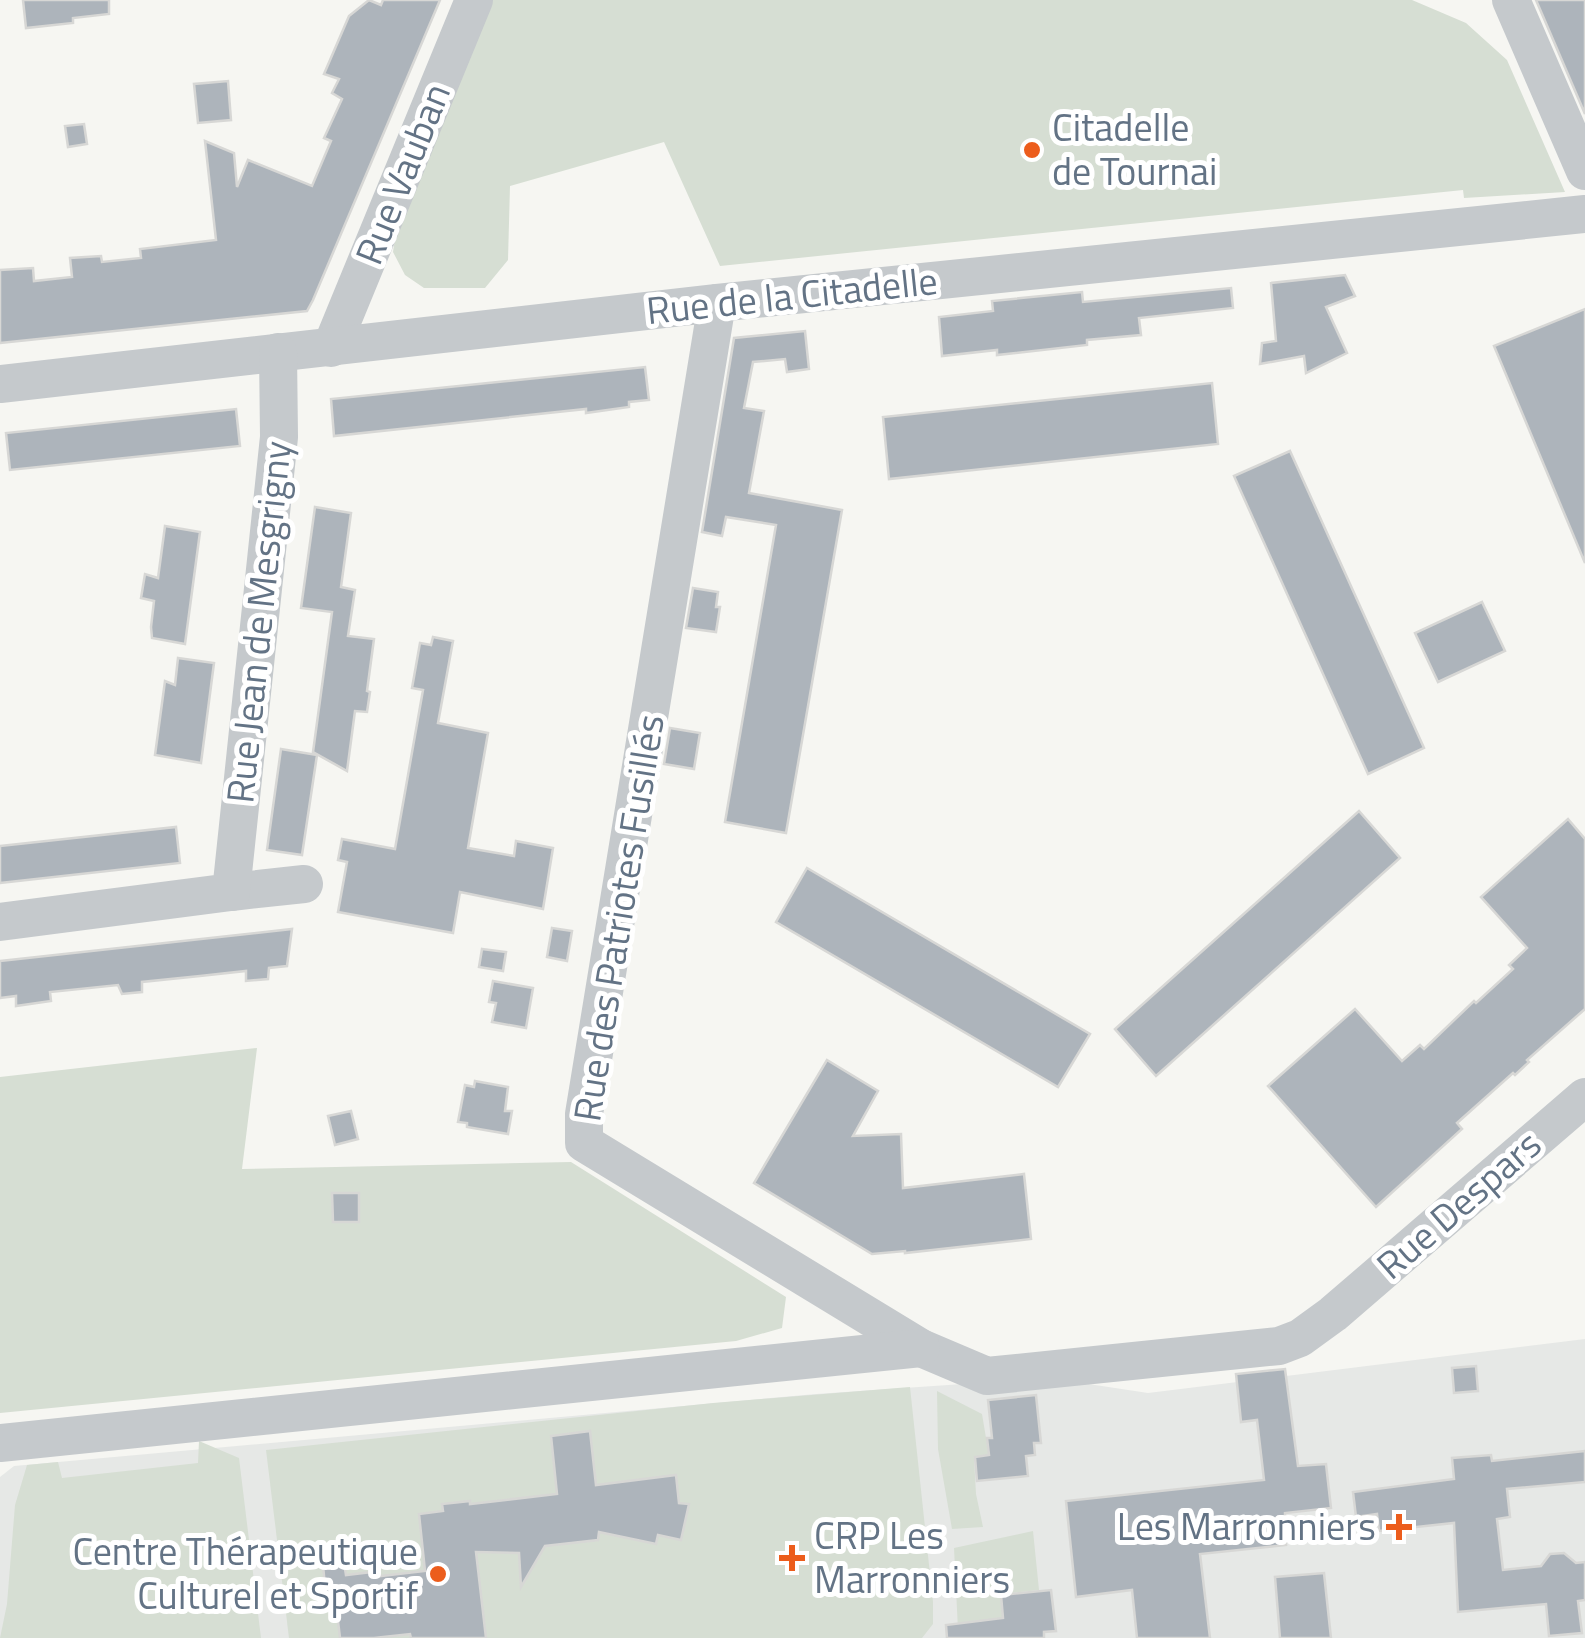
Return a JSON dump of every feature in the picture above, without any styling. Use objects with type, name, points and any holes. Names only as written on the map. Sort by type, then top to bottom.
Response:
[{"type":"street","name":"Rue Vauban","points":[[331,348],[474,0]]},
{"type":"street","points":[[1511,0],[1585,170]]},
{"type":"street","name":"Rue de la Citadelle","points":[[0,384],[717,303],[1585,214]]},
{"type":"street","name":"Rue des Patriotes Fusillés","points":[[717,303],[584,1114],[584,1143],[921,1348],[987,1376],[1279,1346],[1300,1338],[1333,1314]]},
{"type":"street","name":"Rue Jean de Mesgrigny","points":[[231,892],[280,438],[278,352]]},
{"type":"street","points":[[0,922],[304,884]]},
{"type":"street","name":"Rue Despars","points":[[1333,1314],[1585,1097]]},
{"type":"street","name":"Rue des Patriotes Fusillés","points":[[0,1442],[921,1348]]},
{"type":"shaded area","points":[[491,0],[1412,0],[1466,23],[1507,60],[1565,192],[1464,198],[1463,190],[720,266],[664,142],[510,186],[508,260],[485,288],[424,288],[405,275],[393,252],[398,219]]},
{"type":"shaded area","points":[[257,1048],[242,1169],[571,1162],[786,1297],[782,1328],[736,1341],[0,1413],[0,1077]]},
{"type":"shaded area","name":"CRP Les Marronniers","points":[[1585,1339],[1585,1638],[0,1638],[0,1477],[14,1466],[816,1394],[1049,1378],[1148,1393]]},
{"type":"shaded area","points":[[910,1387],[933,1602],[933,1624],[922,1638],[289,1638],[266,1450],[713,1403]]},
{"type":"shaded area","points":[[937,1391],[982,1414],[989,1456],[974,1458],[983,1527],[952,1529],[938,1449]]},
{"type":"shaded area","points":[[199,1441],[239,1458],[261,1638],[0,1638],[7,1604],[15,1505],[27,1465],[58,1462],[62,1478],[198,1463]]},
{"type":"shaded area","points":[[1033,1531],[1039,1590],[1002,1594],[1004,1623],[953,1638],[958,1630],[954,1548]]},
{"type":"building","points":[[23,0],[109,0],[109,14],[26,28]]},
{"type":"building","points":[[369,0],[381,5],[383,0],[440,0],[307,311],[0,343],[0,270],[33,268],[34,281],[72,277],[70,258],[101,256],[102,262],[141,258],[140,249],[216,240],[205,141],[234,153],[237,187],[248,160],[312,186],[331,141],[324,138],[342,99],[332,93],[339,79],[324,74],[349,16]]},
{"type":"building","points":[[1536,0],[1585,0],[1585,114]]},
{"type":"building","points":[[228,81],[231,120],[198,123],[194,84]]},
{"type":"building","points":[[84,124],[87,144],[68,147],[65,126]]},
{"type":"building","points":[[1345,275],[1355,296],[1326,307],[1347,353],[1306,373],[1304,356],[1260,364],[1262,343],[1276,341],[1271,283]]},
{"type":"building","points":[[1231,288],[1233,308],[1139,318],[1141,335],[997,355],[997,350],[942,356],[939,317],[993,311],[992,301],[1082,292],[1083,302]]},
{"type":"building","points":[[1585,309],[1585,563],[1494,346]]},
{"type":"building","points":[[805,331],[809,369],[787,372],[785,359],[753,362],[744,408],[764,411],[749,493],[842,510],[786,833],[725,822],[776,525],[726,517],[722,536],[702,532],[734,338]]},
{"type":"building","points":[[645,367],[649,400],[629,402],[629,407],[334,436],[331,399]]},
{"type":"building","points":[[1212,383],[1218,444],[889,479],[883,417]]},
{"type":"building","points":[[236,409],[240,446],[10,470],[6,433]]},
{"type":"building","points":[[1290,451],[1424,748],[1368,774],[1234,476]]},
{"type":"building","points":[[315,507],[351,513],[341,587],[355,590],[348,636],[374,639],[367,712],[355,711],[347,771],[313,752],[332,612],[301,608]]},
{"type":"building","points":[[165,526],[200,532],[185,644],[152,638],[154,601],[141,598],[145,574],[158,578]]},
{"type":"building","points":[[693,588],[718,592],[716,632],[686,628]]},
{"type":"building","points":[[1482,602],[1505,651],[1438,682],[1415,633]]},
{"type":"building","points":[[433,637],[453,641],[438,723],[488,733],[468,848],[514,856],[516,841],[553,848],[543,909],[460,892],[453,933],[338,912],[347,862],[338,860],[342,839],[395,849],[423,690],[412,688],[420,643],[431,645]]},
{"type":"building","points":[[178,658],[214,663],[201,763],[155,755],[165,681],[175,685]]},
{"type":"building","points":[[670,728],[700,733],[694,769],[664,764]]},
{"type":"building","points":[[281,749],[317,755],[302,855],[267,850]]},
{"type":"building","points":[[1359,811],[1400,858],[1156,1076],[1115,1029]]},
{"type":"building","points":[[1568,819],[1585,839],[1585,1009],[1457,1123],[1462,1129],[1376,1207],[1268,1086],[1355,1009],[1402,1061],[1420,1045],[1424,1049],[1476,1003],[1513,969],[1509,965],[1527,948],[1481,897]]},
{"type":"building","points":[[176,827],[180,863],[0,883],[0,846]]},
{"type":"building","points":[[807,868],[1090,1034],[1058,1087],[776,922]]},
{"type":"building","points":[[552,928],[572,931],[567,961],[547,957]]},
{"type":"building","points":[[292,929],[287,966],[269,968],[268,979],[246,981],[246,971],[142,982],[142,992],[122,994],[118,985],[50,992],[51,1001],[16,1006],[16,996],[0,998],[0,961]]},
{"type":"building","points":[[482,949],[506,952],[503,971],[479,967]]},
{"type":"building","points":[[493,981],[533,988],[526,1028],[492,1022],[496,1003],[489,1002]]},
{"type":"building","points":[[827,1060],[878,1091],[853,1136],[901,1134],[903,1188],[1024,1174],[1031,1239],[872,1254],[754,1183]]},
{"type":"building","points":[[475,1081],[508,1087],[505,1111],[512,1111],[508,1134],[458,1122],[465,1085],[474,1087]]},
{"type":"building","points":[[351,1111],[358,1139],[335,1145],[328,1116]]},
{"type":"building","points":[[332,1193],[359,1193],[359,1222],[333,1222]]},
{"type":"building","points":[[1476,1366],[1478,1391],[1454,1393],[1452,1368]]},
{"type":"building","name":"Les Marronniers","points":[[1285,1369],[1298,1466],[1326,1464],[1331,1508],[1285,1513],[1286,1545],[1200,1554],[1210,1638],[1137,1638],[1132,1590],[1076,1597],[1066,1501],[1264,1480],[1257,1420],[1241,1422],[1236,1374]]},
{"type":"building","points":[[1036,1395],[1041,1443],[1034,1443],[1035,1455],[1026,1456],[1028,1476],[977,1481],[975,1457],[989,1455],[987,1438],[992,1438],[988,1400]]},
{"type":"building","points":[[590,1431],[596,1485],[676,1475],[679,1503],[689,1504],[681,1540],[658,1535],[656,1544],[599,1532],[598,1540],[545,1546],[521,1587],[519,1553],[476,1552],[486,1638],[411,1638],[410,1634],[340,1638],[335,1596],[326,1597],[323,1565],[344,1563],[346,1575],[372,1572],[372,1577],[425,1571],[419,1514],[443,1511],[442,1504],[557,1494],[551,1436]]},
{"type":"building","name":"Les Marronniers","points":[[1585,1451],[1585,1482],[1507,1489],[1510,1517],[1497,1519],[1503,1570],[1541,1566],[1550,1554],[1564,1553],[1576,1563],[1585,1562],[1585,1600],[1578,1601],[1582,1633],[1549,1636],[1546,1604],[1458,1612],[1454,1523],[1379,1531],[1377,1514],[1356,1517],[1353,1492],[1454,1479],[1452,1458],[1491,1455],[1492,1461]]},
{"type":"building","points":[[1324,1573],[1331,1638],[1280,1638],[1275,1577]]},
{"type":"building","name":"Les Marronniers","points":[[1051,1590],[1056,1631],[1044,1632],[1044,1638],[947,1638],[946,1625],[1003,1618],[1001,1595]]},
{"type":"place","name":"Citadelle de Tournai","points":[[1032,150]]},
{"type":"place","name":"Les Marronniers","points":[[1399,1527]]},
{"type":"place","name":"CRP Les Marronniers","points":[[792,1558]]},
{"type":"place","name":"Centre Thérapeutique Culturel et Sportif","points":[[438,1574]]}]
